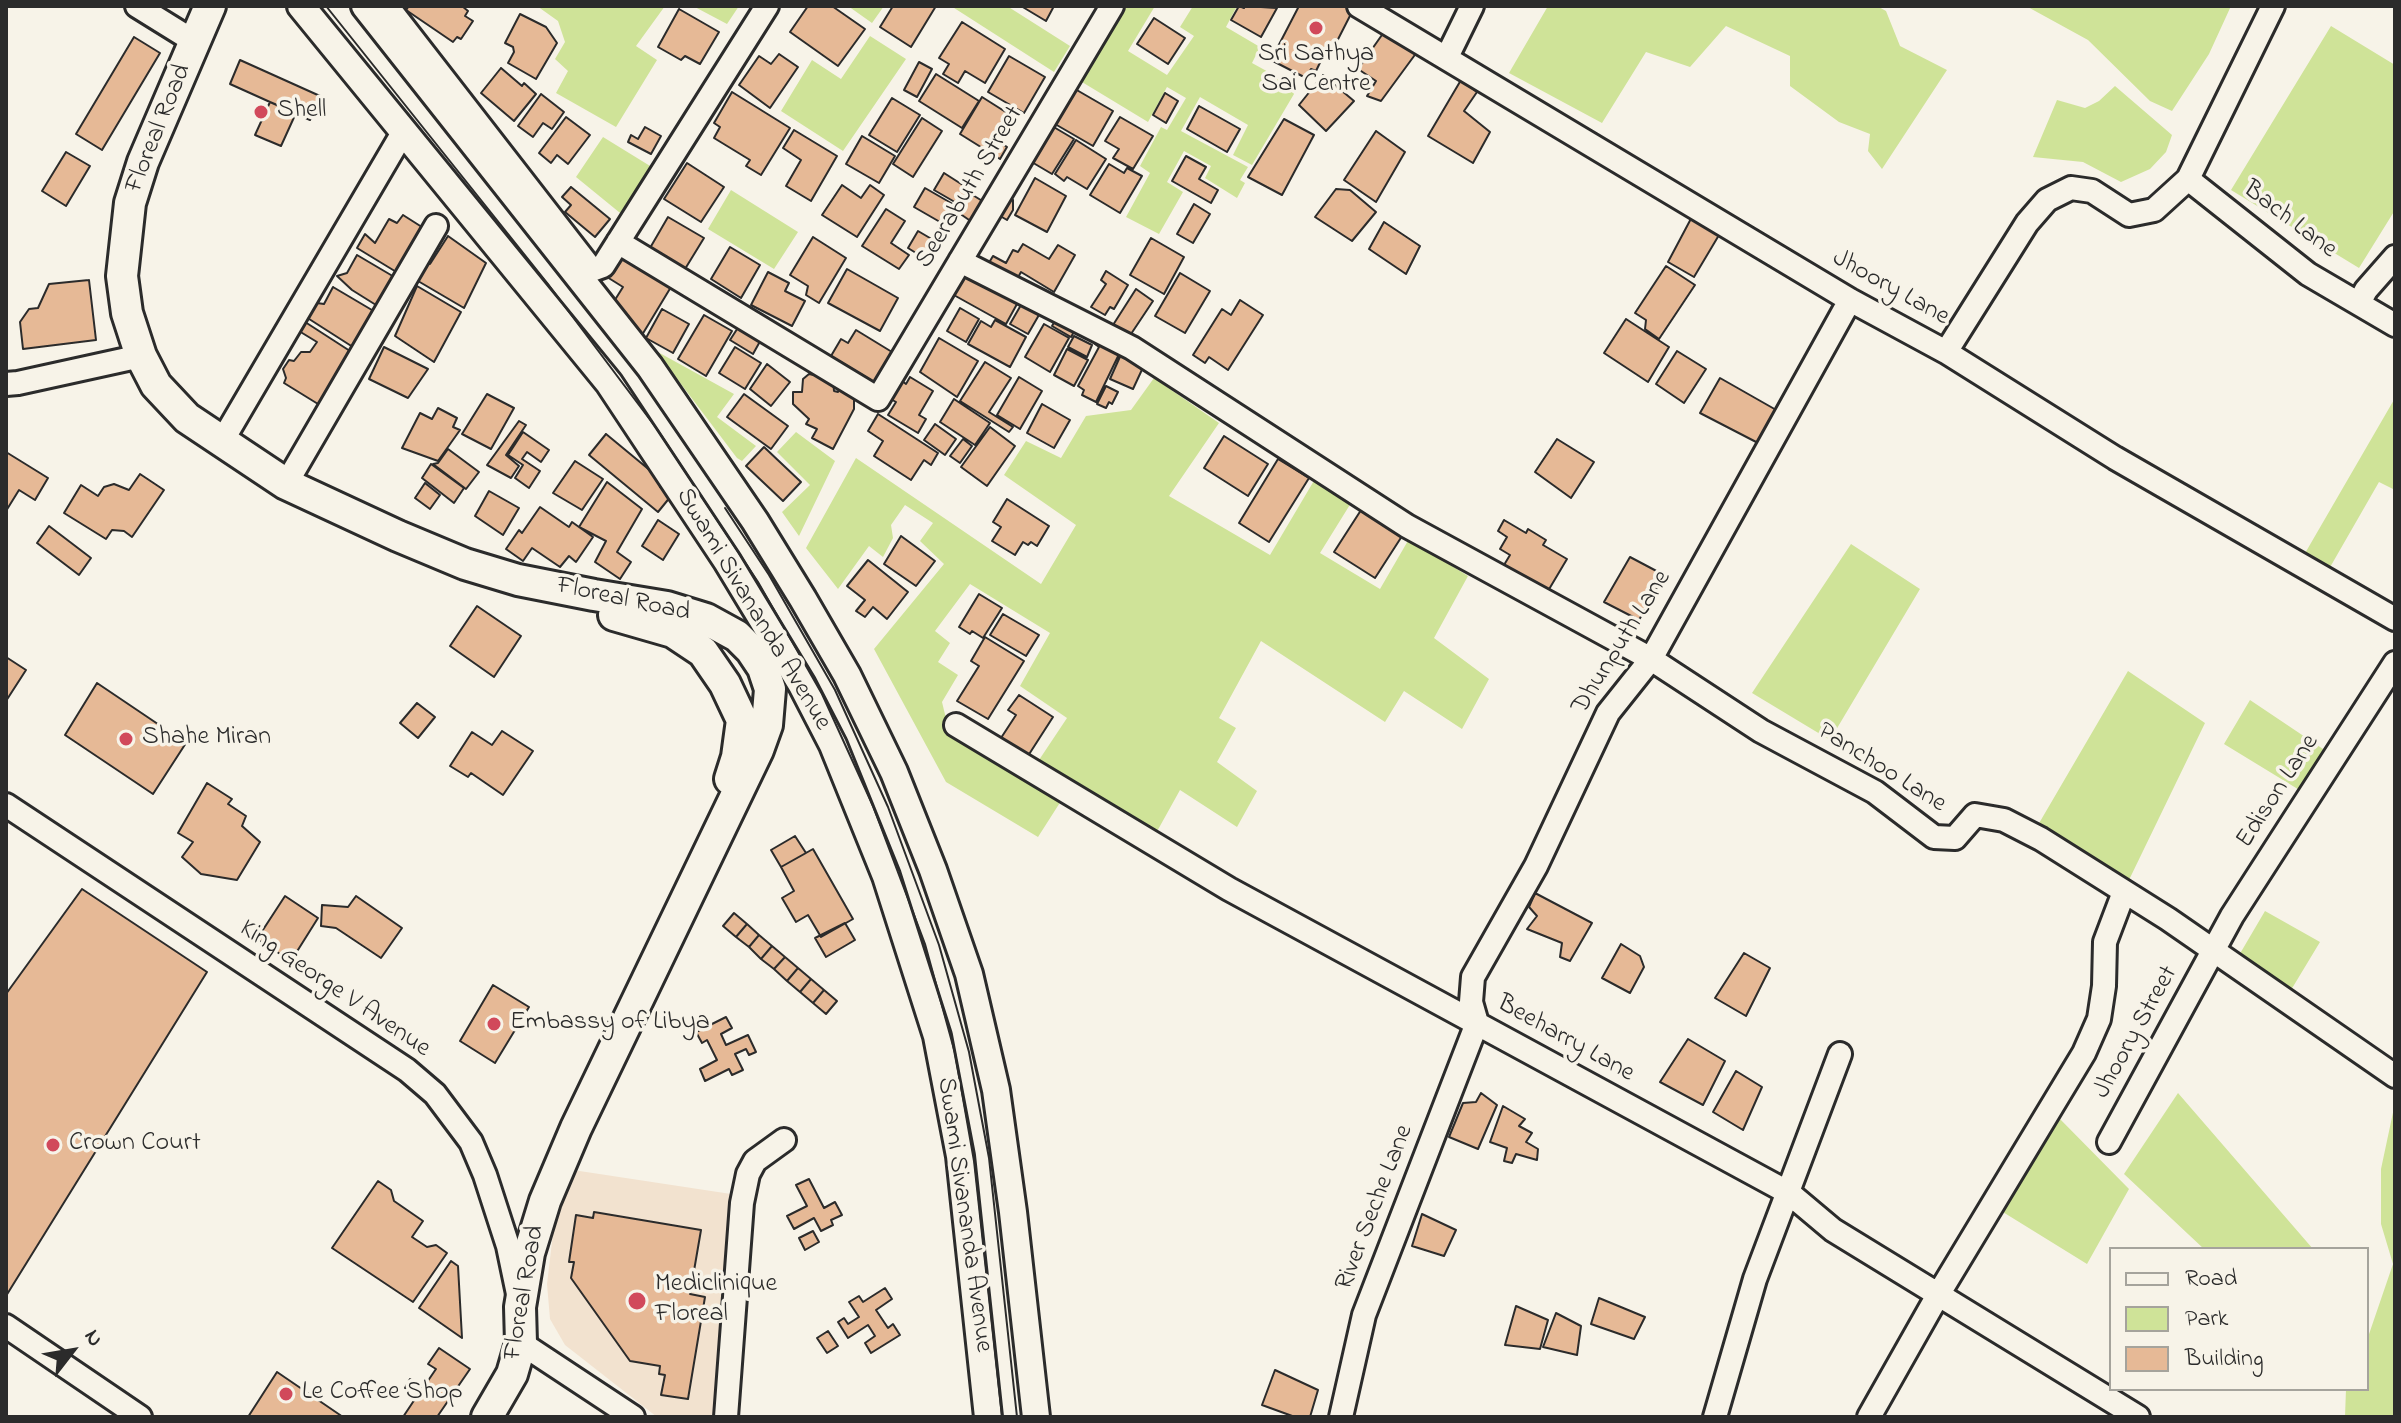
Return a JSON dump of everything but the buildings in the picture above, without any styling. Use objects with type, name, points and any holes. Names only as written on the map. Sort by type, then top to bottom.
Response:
[{"type":"main road","name":"Floreal Road","points":[[210,6],[143,162],[130,203],[122,276],[127,313],[141,356],[156,385],[187,418],[286,484],[398,536],[465,564],[518,580],[667,607],[706,619],[737,636],[763,668],[770,689],[767,725],[758,750],[576,1128],[545,1201],[529,1253],[520,1307],[521,1343],[512,1374],[487,1417]]},
{"type":"main road","points":[[518,580],[611,614],[673,632],[703,652],[725,684],[742,720],[737,757],[707,853]]},
{"type":"street","points":[[137,6],[195,42]]},
{"type":"street","name":"Swami Sivananda Avenue","points":[[301,6],[609,383],[727,561],[802,685],[833,745],[886,876],[937,1036],[960,1156],[988,1417]]},
{"type":"street","points":[[365,6],[650,367],[755,521],[803,599],[847,675],[894,772],[933,870],[969,974],[996,1090],[1036,1417]]},
{"type":"street","points":[[387,6],[592,270],[603,266],[767,6]]},
{"type":"street","name":"Seerabuth Street","points":[[618,242],[878,399],[1112,6]]},
{"type":"street","name":"Jhoory Lane","points":[[1359,6],[1850,300],[1946,352],[2115,458],[2395,619]]},
{"type":"street","points":[[1447,57],[1472,6]]},
{"type":"street","points":[[1946,352],[2027,223],[2047,200],[2071,188],[2092,191],[2129,215],[2154,210],[2188,179],[2273,6]]},
{"type":"street","points":[[221,443],[398,141]]},
{"type":"street","name":"Bach Lane","points":[[2188,179],[2308,274],[2395,325]]},
{"type":"street","points":[[286,484],[436,226]]},
{"type":"street","points":[[2359,303],[2366,290],[2395,257]]},
{"type":"street","points":[[960,261],[1132,348],[1407,526],[1651,659]]},
{"type":"street","name":"Dhunputh Lane","points":[[1477,1023],[1471,1002],[1473,977],[1536,866],[1608,713],[1651,659],[1850,300]]},
{"type":"street","points":[[6,384],[141,356]]},
{"type":"street","name":"Panchoo Lane","points":[[1651,659],[1761,731],[1875,792],[1934,837],[1955,838],[1975,815],[2004,820],[2041,839],[2124,892]]},
{"type":"street","name":"Edison Lane","points":[[2213,952],[2232,916],[2395,663]]},
{"type":"street","name":"Beeharry Lane","points":[[956,725],[1229,889],[1789,1193],[1833,1230],[2138,1417]]},
{"type":"street","name":"King George V Avenue","points":[[6,805],[407,1070],[435,1094],[471,1142],[485,1175],[508,1246],[520,1307]]},
{"type":"street","points":[[1869,1417],[1938,1295],[2084,1053],[2099,1019],[2104,986],[2105,942],[2124,892],[2395,1076]]},
{"type":"street","name":"Jhoory Street","points":[[2109,1142],[2213,952]]},
{"type":"street","name":"River Seche Lane","points":[[1341,1417],[1364,1315],[1477,1023]]},
{"type":"street","points":[[1715,1417],[1755,1279],[1840,1054]]},
{"type":"street","points":[[726,1417],[742,1203],[748,1174],[755,1161],[784,1140]]},
{"type":"street","points":[[6,1326],[140,1417]]},
{"type":"street","points":[[521,1343],[633,1417]]},
{"type":"shaded area","name":"Mediclinique Floreal","points":[[573,1170],[731,1194],[719,1417],[657,1417],[565,1345],[550,1319],[547,1284],[554,1225]]},
{"type":"green space","points":[[537,6],[665,6],[636,46],[657,60],[616,127],[556,93],[568,71],[555,59],[565,42],[558,21]]},
{"type":"green space","points":[[693,6],[739,6],[727,24]]},
{"type":"green space","points":[[848,6],[884,6],[872,23]]},
{"type":"green space","points":[[951,6],[1007,6],[1070,46],[1054,72]]},
{"type":"green space","points":[[1119,6],[1155,6],[1128,51],[1167,75],[1194,36],[1180,27],[1193,6],[1237,6],[1226,27],[1260,47],[1252,63],[1292,85],[1294,94],[1252,165],[1233,155],[1248,125],[1200,97],[1181,131],[1248,167],[1240,180],[1245,183],[1237,198],[1205,178],[1211,166],[1184,151],[1167,182],[1183,192],[1159,234],[1126,217],[1150,173],[1140,166],[1161,127],[1167,130],[1186,98],[1167,87],[1148,122],[1077,79]]},
{"type":"green space","points":[[1548,6],[1877,6],[1886,11],[1900,46],[1947,70],[1882,169],[1868,151],[1870,134],[1839,122],[1790,86],[1790,56],[1726,26],[1690,67],[1646,52],[1602,123],[1509,73]]},
{"type":"green space","points":[[2026,6],[2231,6],[2209,54],[2172,111],[2150,101],[2088,40]]},
{"type":"green space","points":[[2331,26],[2395,65],[2395,210],[2359,268],[2231,190]]},
{"type":"green space","points":[[870,36],[906,59],[843,151],[781,111],[812,60],[841,79]]},
{"type":"green space","points":[[2115,86],[2172,135],[2166,152],[2150,169],[2121,182],[2083,162],[2033,157],[2057,100],[2085,108],[2099,101]]},
{"type":"green space","points":[[603,137],[655,169],[625,217],[576,177]]},
{"type":"green space","points":[[731,190],[798,232],[774,269],[708,229]]},
{"type":"green space","points":[[656,351],[734,394],[717,417],[756,446],[742,461],[737,458]]},
{"type":"green space","points":[[1154,378],[1219,423],[1169,496],[1270,555],[1315,479],[1351,503],[1320,553],[1380,589],[1409,539],[1468,576],[1434,638],[1489,679],[1462,729],[1404,691],[1385,722],[1261,641],[1219,718],[1236,728],[1217,762],[1257,791],[1237,827],[1180,790],[1155,835],[1037,763],[1067,718],[1020,686],[1050,633],[970,584],[935,631],[950,643],[938,662],[958,675],[942,702],[949,731],[1061,801],[1038,837],[946,782],[874,649],[944,564],[920,541],[933,523],[905,505],[891,525],[893,538],[883,557],[869,546],[838,589],[806,548],[856,458],[1041,584],[1076,525],[1004,475],[1026,441],[1061,458],[1086,416],[1131,410]]},
{"type":"green space","points":[[2395,398],[2395,490],[2379,482],[2329,569],[2304,555]]},
{"type":"green space","points":[[796,432],[835,461],[799,536],[782,512],[810,485],[777,452]]},
{"type":"green space","points":[[1851,544],[1920,589],[1830,740],[1752,693]]},
{"type":"green space","points":[[2128,671],[2205,723],[2128,882],[2038,825]]},
{"type":"green space","points":[[2250,700],[2326,751],[2301,791],[2224,744]]},
{"type":"green space","points":[[2265,911],[2320,942],[2291,990],[2238,957]]},
{"type":"green space","points":[[2178,1093],[2311,1247],[2202,1247],[2124,1174]]},
{"type":"green space","points":[[2395,1103],[2395,1417],[2345,1417],[2346,1391],[2369,1391],[2369,1334],[2393,1264],[2381,1224],[2381,1169]]},
{"type":"green space","points":[[2058,1117],[2129,1189],[2087,1264],[1998,1209]]},
{"type":"tram line","points":[[326,6],[548,284],[657,429],[758,582],[822,694],[873,806],[925,944],[955,1053],[974,1161],[1002,1417]]},
{"type":"tram line","points":[[725,508],[769,575],[835,690],[888,807],[939,945],[969,1052],[989,1158],[1017,1417]]},
{"type":"place","name":"Sri Sathya Sai Centre","points":[[1316,28]]},
{"type":"place","name":"Shell","points":[[261,112]]},
{"type":"place","name":"Shahe Miran","points":[[126,739]]},
{"type":"place","name":"Embassy of Libya","points":[[494,1024]]},
{"type":"place","name":"Crown Court","points":[[53,1145]]},
{"type":"place","name":"Mediclinique Floreal","points":[[637,1301]]},
{"type":"place","name":"Le Coffee Shop","points":[[286,1394]]}]
